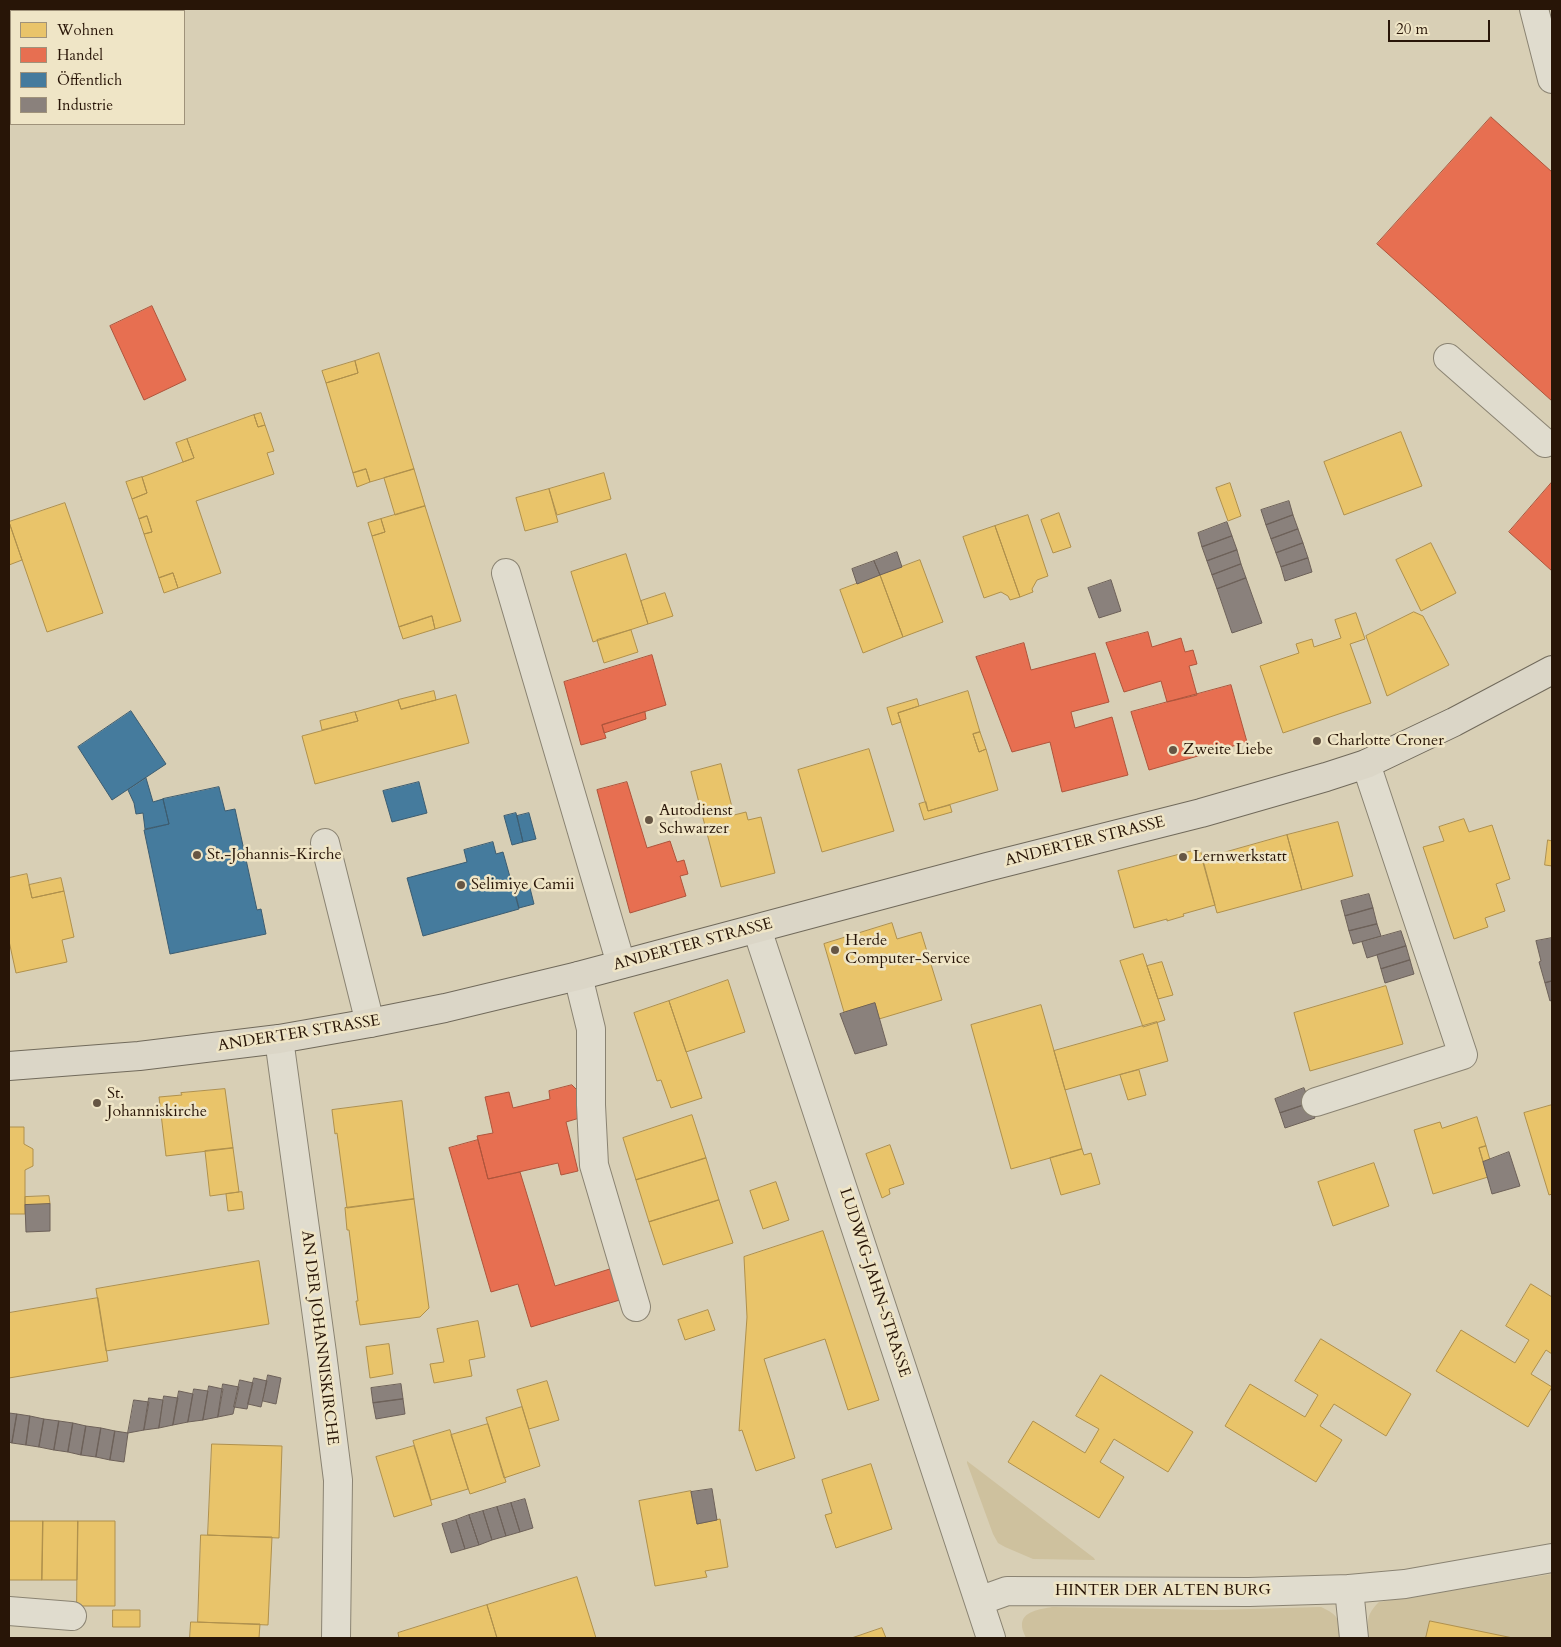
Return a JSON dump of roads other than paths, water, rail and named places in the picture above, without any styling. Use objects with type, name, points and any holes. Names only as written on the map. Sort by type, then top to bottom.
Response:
[{"type":"main road","name":"ANDERTER STRASSE","points":[[9,1066],[140,1056],[280,1039],[370,1024],[578,976],[1201,813],[1326,778],[1366,764],[1454,722],[1552,670]]},
{"type":"street","points":[[1534,9],[1552,78]]},
{"type":"street","points":[[1448,358],[1545,443]]},
{"type":"street","points":[[506,573],[621,964]]},
{"type":"street","points":[[1316,1102],[1463,1055],[1366,764]]},
{"type":"street","points":[[325,843],[370,1024]]},
{"type":"street","name":"LUDWIG-JAHN-STRASSE","points":[[757,929],[991,1638]]},
{"type":"street","points":[[578,976],[592,1029],[591,1105],[594,1165],[636,1307]]},
{"type":"street","name":"AN DER JOHANNISKIRCHE","points":[[280,1039],[338,1480],[336,1638]]},
{"type":"street","name":"HINTER DER ALTEN BURG","points":[[979,1601],[1007,1591],[1239,1592],[1405,1584],[1552,1558]]},
{"type":"street","points":[[1349,1588],[1354,1638]]},
{"type":"street","points":[[9,1610],[72,1616]]},
{"type":"place","name":"Charlotte Croner","points":[[1317,741]]},
{"type":"place","name":"Zweite Liebe","points":[[1173,750]]},
{"type":"place","name":"Autodienst Schwarzer","points":[[649,820]]},
{"type":"place","name":"St.-Johannis-Kirche","points":[[197,855]]},
{"type":"place","name":"Lernwerkstatt","points":[[1183,857]]},
{"type":"place","name":"Selimiye Camii","points":[[461,885]]},
{"type":"place","name":"Herde Computer-Service","points":[[835,950]]},
{"type":"place","name":"St. Johanniskirche","points":[[97,1103]]}]
